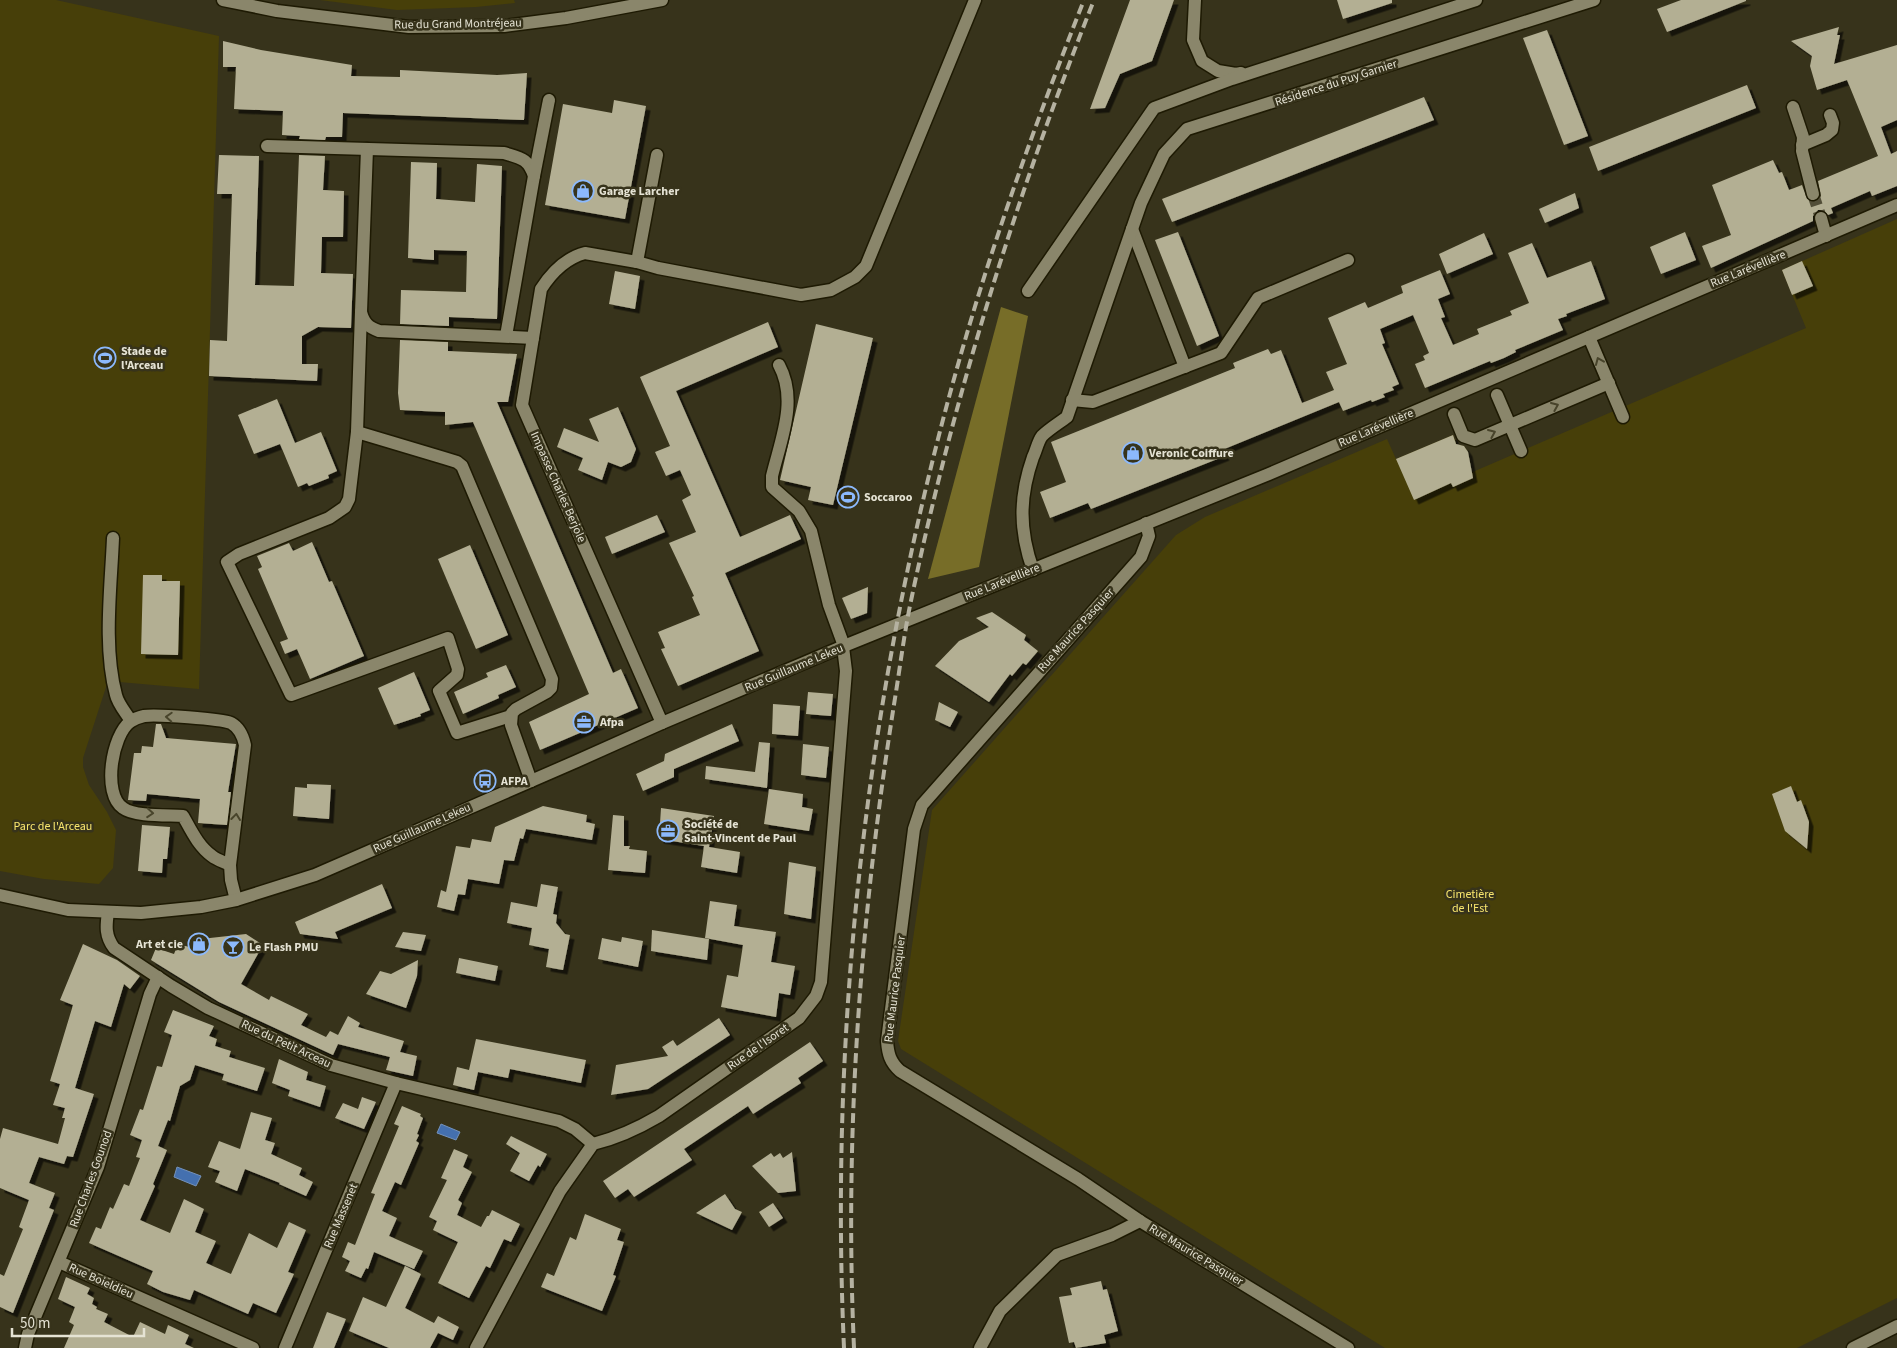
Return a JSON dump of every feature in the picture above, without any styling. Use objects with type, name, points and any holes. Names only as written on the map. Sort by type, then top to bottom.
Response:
[{"type":"street","name":"Rue du Grand Montréjeau","points":[[224,0],[277,11],[409,27],[504,26],[566,18],[662,0]]},
{"type":"street","points":[[657,156],[637,262],[658,268],[801,295],[832,290],[855,277],[866,266],[975,0]]},
{"type":"street","points":[[1195,0],[1193,40],[1202,61],[1218,71],[1236,74],[1294,59]]},
{"type":"street","points":[[1028,291],[1154,108],[1232,79],[1476,0]]},
{"type":"street","name":"Résidence du Puy Garnier","points":[[1033,570],[1026,552],[1022,529],[1022,505],[1026,479],[1041,437],[1066,417],[1141,203],[1164,154],[1187,129],[1594,0]]},
{"type":"street","points":[[506,336],[549,100]]},
{"type":"street","points":[[1792,107],[1803,137],[1802,150],[1813,194]]},
{"type":"street","points":[[1802,145],[1826,135],[1832,130],[1833,123],[1830,115]]},
{"type":"street","points":[[267,146],[504,153],[522,158],[530,166],[534,176]]},
{"type":"street","points":[[367,149],[357,432],[349,499],[345,507],[329,518],[239,554],[227,562],[291,695],[448,638],[458,669],[457,675],[439,691],[457,733],[511,716]]},
{"type":"street","name":"Rue Larévellière","points":[[847,646],[1269,474],[1897,205]]},
{"type":"street","points":[[1821,218],[1826,236]]},
{"type":"street","points":[[1132,229],[1185,367]]},
{"type":"street","name":"Impasse Charles Berjole","points":[[637,262],[585,253],[577,255],[562,264],[548,278],[542,289],[522,405],[662,722]]},
{"type":"street","points":[[1072,400],[1093,402],[1221,354],[1258,298],[1348,260]]},
{"type":"street","points":[[361,312],[363,320],[369,328],[378,331],[533,338]]},
{"type":"street","points":[[1589,337],[1623,417]]},
{"type":"street","name":"Rue de l'Isoret","points":[[593,1144],[613,1139],[637,1129],[659,1116],[788,1027],[808,1008],[816,996],[821,982],[847,646],[829,605],[811,530],[799,511],[772,487],[772,476],[789,399],[787,381],[780,365]]},
{"type":"street","points":[[1454,414],[1463,436],[1475,440],[1609,383]]},
{"type":"street","points":[[1496,395],[1521,451]]},
{"type":"street","points":[[357,432],[457,462],[462,466],[552,679],[547,692],[516,709],[511,716],[510,725],[531,781]]},
{"type":"street","name":"Rue Maurice Pasquier","points":[[1146,523],[1149,536],[1141,557],[922,805],[914,829],[887,1041],[888,1053],[892,1064],[900,1071],[1078,1179],[1140,1221],[1348,1348]]},
{"type":"street","points":[[113,538],[110,629],[111,666],[116,697],[131,721]]},
{"type":"street","name":"Rue Guillaume Lekeu","points":[[0,895],[68,910],[141,913],[184,909],[236,900],[315,875],[662,722],[847,646]]},
{"type":"street","points":[[230,865],[213,857],[204,850],[197,842],[183,816],[132,812],[124,809],[117,803],[113,794],[112,763],[119,736],[123,728],[131,721],[146,716],[195,718],[229,722],[240,731],[245,745],[230,865],[231,880],[236,900]]},
{"type":"street","name":"Rue du Petit Arceau","points":[[108,912],[106,927],[108,940],[114,948],[208,1008],[331,1065],[396,1083],[558,1121],[575,1129],[593,1144]]},
{"type":"street","name":"Rue Charles Gounod","points":[[25,1348],[28,1334],[98,1167],[150,994],[158,977]]},
{"type":"street","name":"Rue Massenet","points":[[286,1348],[396,1083]]},
{"type":"street","points":[[476,1348],[560,1191],[593,1144]]},
{"type":"street","points":[[980,1348],[1000,1311],[1057,1255],[1116,1233],[1140,1221]]},
{"type":"street","name":"Rue Boieldieu","points":[[59,1262],[253,1348]]},
{"type":"street","points":[[1852,1348],[1897,1326]]},
{"type":"green space","name":"Stade de l'Arceau","points":[[0,0],[56,0],[219,36],[199,689],[108,681],[83,758],[83,767],[89,785],[107,812],[116,830],[113,868],[99,884],[44,879],[0,871]]},
{"type":"green space","points":[[320,0],[514,0],[515,3],[476,7],[397,10]]},
{"type":"green space","name":"Cimetière de l'Est","points":[[1897,219],[1897,1298],[1797,1348],[1385,1348],[901,1049],[898,1041],[932,810],[1176,535],[1205,517],[1387,439],[1396,459],[1453,435],[1457,445],[1464,446],[1468,452],[1468,474],[1806,328],[1782,270]]},
{"type":"shaded area","points":[[1001,307],[1028,316],[979,567],[928,579]]},
{"type":"water","points":[[441,1124],[460,1132],[456,1140],[437,1133]]},
{"type":"water","points":[[177,1167],[201,1176],[196,1186],[174,1177]]},
{"type":"building","points":[[1130,0],[1174,0],[1152,61],[1120,74],[1105,108],[1090,109]]},
{"type":"building","points":[[1337,0],[1392,0],[1392,3],[1343,19]]},
{"type":"building","points":[[1681,0],[1746,1],[1667,32],[1657,9]]},
{"type":"building","points":[[1839,27],[1837,35],[1840,35],[1834,64],[1897,45],[1897,120],[1881,127],[1891,154],[1897,151],[1897,186],[1872,196],[1870,191],[1831,208],[1833,213],[1828,215],[1823,210],[1818,210],[1813,216],[1813,221],[1711,268],[1702,246],[1731,235],[1712,185],[1773,160],[1779,173],[1782,172],[1789,190],[1802,185],[1807,199],[1815,202],[1821,196],[1818,181],[1878,156],[1847,80],[1817,90],[1810,66],[1812,56],[1791,41]]},
{"type":"building","points":[[1547,30],[1588,136],[1564,145],[1523,38]]},
{"type":"building","points":[[223,41],[261,50],[352,65],[351,76],[400,77],[400,70],[497,75],[527,73],[524,120],[343,113],[342,137],[326,137],[325,140],[299,139],[300,136],[282,135],[283,111],[234,109],[236,67],[223,67]]},
{"type":"building","points":[[1747,85],[1756,108],[1598,171],[1589,147]]},
{"type":"building","points":[[1424,97],[1434,120],[1172,222],[1162,199]]},
{"type":"building","points":[[614,100],[646,106],[625,219],[545,205],[563,104],[612,113]]},
{"type":"building","points":[[219,155],[259,156],[255,285],[294,286],[299,155],[325,156],[323,190],[344,191],[343,237],[322,237],[321,273],[353,274],[351,328],[318,327],[302,336],[302,364],[318,364],[317,381],[209,376],[210,340],[227,341],[232,194],[217,194]]},
{"type":"building","points":[[411,162],[437,163],[436,199],[475,202],[477,164],[502,166],[497,319],[449,317],[449,326],[400,324],[401,290],[466,292],[467,251],[434,250],[434,260],[408,258]]},
{"type":"building","points":[[1575,193],[1579,208],[1545,223],[1539,209]]},
{"type":"building","points":[[1178,232],[1219,336],[1197,346],[1155,240]]},
{"type":"building","points":[[1685,232],[1696,260],[1661,274],[1650,247]]},
{"type":"building","points":[[1484,233],[1493,254],[1447,274],[1439,254]]},
{"type":"building","points":[[1532,243],[1547,278],[1591,261],[1605,299],[1558,319],[1563,330],[1515,350],[1516,352],[1504,358],[1491,363],[1490,361],[1425,388],[1415,364],[1425,360],[1423,356],[1429,353],[1413,315],[1380,329],[1385,343],[1382,344],[1399,384],[1392,387],[1394,390],[1383,394],[1385,397],[1372,402],[1371,400],[1343,411],[1339,402],[1222,450],[1225,456],[1091,509],[1088,503],[1050,518],[1040,492],[1066,482],[1051,442],[1235,368],[1233,363],[1268,349],[1271,354],[1281,350],[1302,403],[1334,390],[1326,372],[1347,364],[1328,318],[1365,302],[1368,308],[1403,293],[1401,286],[1440,270],[1450,294],[1438,299],[1445,317],[1441,318],[1453,345],[1479,334],[1477,329],[1512,315],[1510,311],[1529,303],[1508,253]]},
{"type":"building","points":[[1802,261],[1813,286],[1792,295],[1782,270]]},
{"type":"building","points":[[615,271],[640,276],[635,309],[609,304]]},
{"type":"building","points":[[768,322],[778,347],[676,391],[740,537],[790,515],[801,539],[725,573],[759,651],[678,686],[661,649],[665,648],[658,632],[700,615],[692,597],[694,596],[669,543],[696,532],[682,500],[691,495],[680,470],[666,476],[655,452],[670,446],[640,377]]},
{"type":"building","points":[[816,324],[873,338],[833,505],[808,500],[811,487],[780,480]]},
{"type":"building","points":[[400,340],[448,342],[448,351],[517,354],[508,402],[497,402],[613,673],[621,669],[638,708],[540,750],[529,722],[589,694],[473,422],[445,425],[445,412],[400,410],[398,393]]},
{"type":"building","points":[[277,399],[295,443],[321,432],[337,471],[328,475],[329,478],[309,486],[307,483],[298,487],[280,444],[254,454],[238,415]]},
{"type":"building","points":[[618,407],[636,449],[631,462],[621,467],[608,462],[602,480],[578,470],[583,458],[557,447],[564,428],[599,442],[589,419]]},
{"type":"building","points":[[1453,435],[1456,444],[1464,446],[1468,452],[1473,478],[1453,487],[1451,483],[1414,500],[1396,459]]},
{"type":"building","points":[[657,515],[665,532],[612,554],[605,537]]},
{"type":"building","points":[[312,542],[329,582],[332,581],[364,656],[310,679],[297,649],[285,654],[280,642],[288,639],[258,569],[262,567],[257,556],[289,543],[293,551]]},
{"type":"building","points":[[470,545],[508,635],[476,649],[438,559]]},
{"type":"building","points":[[143,575],[162,575],[162,581],[180,581],[178,655],[141,654]]},
{"type":"building","points":[[868,587],[867,613],[851,619],[842,598]]},
{"type":"building","points":[[992,612],[1026,635],[1024,640],[1038,651],[1026,665],[1023,663],[1012,676],[1010,674],[989,702],[935,666],[959,641],[989,627],[976,618]]},
{"type":"building","points":[[506,665],[516,687],[498,695],[499,698],[463,714],[454,692],[488,677],[486,673]]},
{"type":"building","points":[[414,672],[430,710],[420,714],[421,716],[394,725],[378,688]]},
{"type":"building","points":[[808,692],[833,694],[831,716],[806,714]]},
{"type":"building","points":[[939,702],[958,712],[950,727],[935,720]]},
{"type":"building","points":[[773,704],[800,706],[798,736],[772,734]]},
{"type":"building","points":[[156,724],[161,724],[166,738],[236,744],[228,792],[231,792],[227,825],[198,823],[200,799],[147,794],[146,801],[128,800],[134,753],[141,753],[142,746],[153,747]]},
{"type":"building","points":[[732,724],[739,741],[674,769],[674,777],[643,791],[636,774],[664,761],[665,754]]},
{"type":"building","points":[[759,742],[770,743],[767,788],[705,779],[706,766],[755,772]]},
{"type":"building","points":[[803,744],[829,747],[826,778],[801,775]]},
{"type":"building","points":[[307,784],[331,785],[329,819],[293,816],[295,787],[307,788]]},
{"type":"building","points":[[1791,786],[1797,802],[1801,800],[1809,822],[1807,849],[1785,831],[1772,794]]},
{"type":"building","points":[[769,789],[803,794],[802,807],[813,809],[809,831],[764,824]]},
{"type":"building","points":[[543,806],[587,815],[586,822],[595,824],[592,840],[526,829],[523,839],[520,838],[514,861],[504,860],[499,884],[468,879],[465,895],[458,894],[454,911],[437,907],[441,890],[446,892],[456,846],[470,848],[472,839],[491,842],[495,827]]},
{"type":"building","points":[[661,808],[714,816],[709,847],[740,852],[737,873],[701,867],[704,846],[659,839]]},
{"type":"building","points":[[613,815],[624,816],[624,846],[630,846],[629,849],[647,851],[645,873],[608,870]]},
{"type":"building","points":[[142,825],[170,827],[167,859],[163,859],[162,873],[138,871]]},
{"type":"building","points":[[789,862],[816,867],[811,919],[784,914]]},
{"type":"building","points":[[382,884],[392,908],[335,932],[338,939],[300,934],[295,922]]},
{"type":"building","points":[[541,884],[558,887],[553,914],[557,915],[556,923],[565,934],[570,935],[563,970],[546,967],[549,949],[529,945],[532,928],[507,923],[511,902],[537,907]]},
{"type":"building","points":[[710,901],[737,905],[734,926],[776,932],[771,962],[795,966],[790,995],[779,993],[776,1017],[721,1007],[727,975],[738,977],[743,945],[705,938]]},
{"type":"building","points":[[652,930],[709,939],[707,960],[651,951]]},
{"type":"building","points":[[403,932],[426,935],[421,951],[395,947]]},
{"type":"building","points":[[246,934],[263,945],[241,984],[269,1000],[271,996],[308,1014],[301,1025],[326,1037],[330,1031],[338,1035],[348,1016],[360,1023],[358,1027],[404,1041],[400,1052],[417,1056],[413,1076],[386,1070],[390,1057],[338,1044],[333,1055],[219,1002],[151,960],[156,948],[174,954],[178,944],[193,948],[192,940]]},
{"type":"building","points":[[622,937],[643,941],[638,967],[598,959],[602,938],[621,942]]},
{"type":"building","points":[[83,944],[117,960],[140,976],[130,989],[124,984],[111,1027],[95,1021],[75,1088],[94,1094],[73,1157],[67,1156],[64,1164],[39,1157],[29,1183],[55,1193],[49,1208],[54,1210],[13,1313],[0,1307],[0,1274],[4,1276],[23,1229],[19,1227],[29,1200],[0,1188],[0,1139],[3,1128],[58,1144],[65,1118],[62,1118],[65,1108],[53,1105],[60,1084],[50,1081],[73,1005],[60,1000]]},
{"type":"building","points":[[459,958],[498,966],[495,981],[456,973]]},
{"type":"building","points":[[418,960],[417,976],[406,1008],[366,994],[380,971],[391,974]]},
{"type":"building","points":[[173,1010],[214,1026],[209,1036],[217,1039],[215,1046],[231,1051],[229,1057],[265,1068],[257,1091],[222,1080],[224,1074],[195,1065],[190,1080],[180,1086],[170,1121],[168,1120],[158,1146],[167,1150],[153,1184],[155,1186],[140,1220],[170,1233],[184,1199],[204,1209],[195,1232],[216,1241],[206,1263],[231,1274],[249,1233],[277,1248],[289,1222],[306,1230],[288,1272],[294,1274],[276,1313],[253,1303],[248,1314],[194,1290],[190,1300],[163,1292],[147,1284],[153,1271],[89,1243],[96,1227],[101,1229],[110,1207],[113,1209],[124,1184],[129,1186],[140,1158],[136,1157],[142,1140],[130,1135],[140,1109],[143,1110],[157,1066],[162,1067],[172,1035],[164,1032]]},
{"type":"building","points":[[719,1018],[730,1035],[648,1089],[611,1095],[616,1065],[668,1056],[662,1047],[673,1040],[677,1046]]},
{"type":"building","points":[[476,1039],[586,1060],[581,1083],[510,1069],[508,1078],[478,1072],[474,1090],[453,1085],[457,1067],[469,1070]]},
{"type":"building","points":[[810,1042],[823,1061],[798,1078],[801,1083],[753,1114],[748,1106],[684,1149],[692,1160],[634,1197],[628,1189],[615,1198],[603,1181]]},
{"type":"building","points":[[279,1059],[308,1072],[306,1080],[326,1086],[320,1107],[288,1096],[290,1090],[272,1083]]},
{"type":"building","points":[[362,1097],[376,1102],[364,1129],[335,1118],[343,1103],[358,1109]]},
{"type":"building","points":[[402,1106],[421,1114],[420,1116],[423,1118],[417,1134],[419,1135],[416,1141],[419,1143],[401,1185],[395,1182],[382,1211],[397,1218],[389,1236],[423,1251],[414,1269],[374,1252],[368,1269],[366,1268],[361,1278],[345,1271],[350,1261],[342,1257],[348,1242],[355,1245],[375,1194],[371,1193],[399,1126],[394,1124]]},
{"type":"building","points":[[251,1112],[272,1118],[265,1140],[275,1143],[271,1154],[302,1168],[299,1175],[313,1182],[306,1196],[245,1169],[237,1191],[215,1182],[220,1171],[208,1167],[219,1141],[240,1149]]},
{"type":"building","points":[[511,1136],[547,1154],[529,1181],[510,1171],[520,1153],[506,1144]]},
{"type":"building","points":[[454,1149],[468,1155],[463,1167],[472,1172],[458,1200],[462,1203],[457,1215],[481,1227],[492,1210],[520,1224],[511,1242],[504,1239],[490,1268],[486,1266],[469,1298],[438,1283],[458,1242],[433,1230],[437,1221],[429,1217],[447,1180],[441,1178]]},
{"type":"building","points":[[792,1152],[796,1191],[778,1193],[752,1166],[771,1153],[774,1157],[780,1153],[783,1158]]},
{"type":"building","points":[[725,1194],[735,1209],[742,1212],[732,1230],[696,1213]]},
{"type":"building","points":[[773,1203],[783,1218],[769,1227],[759,1212]]},
{"type":"building","points":[[585,1214],[621,1229],[617,1240],[624,1242],[613,1275],[616,1276],[602,1311],[541,1287],[547,1273],[554,1276],[570,1237],[576,1240]]},
{"type":"building","points":[[405,1266],[421,1274],[405,1308],[434,1323],[438,1316],[459,1327],[453,1340],[438,1333],[430,1348],[389,1348],[349,1331],[363,1297],[386,1307]]},
{"type":"building","points":[[66,1277],[90,1288],[87,1294],[94,1298],[92,1304],[97,1307],[96,1309],[108,1314],[104,1322],[133,1337],[140,1322],[165,1334],[168,1325],[189,1335],[185,1344],[194,1348],[64,1348],[74,1325],[69,1322],[75,1307],[58,1299]]},
{"type":"building","points":[[1101,1281],[1103,1290],[1107,1289],[1118,1331],[1104,1335],[1106,1343],[1076,1348],[1074,1342],[1069,1343],[1059,1297],[1072,1295],[1070,1288]]},
{"type":"building","points":[[327,1312],[346,1319],[334,1348],[313,1348]]},
{"type":"tunnel","points":[[1813,194],[1821,218]]},
{"type":"railway","points":[[844,1348],[841,1216],[844,1083],[852,951],[866,818],[885,687],[911,556],[941,427],[977,300],[1027,149],[1084,0]]},
{"type":"railway","points":[[854,1348],[851,1266],[851,1183],[858,1019],[873,855],[907,620],[948,444],[990,294],[1039,146],[1094,0]]},
{"type":"place","name":"Garage Larcher","points":[[583,191]]},
{"type":"place","name":"Stade de l'Arceau","points":[[105,358]]},
{"type":"place","name":"Veronic Coiffure","points":[[1133,453]]},
{"type":"place","name":"Soccaroo","points":[[848,497]]},
{"type":"place","name":"Afpa","points":[[584,722]]},
{"type":"place","name":"AFPA","points":[[485,781]]},
{"type":"place","name":"Société de Saint-Vincent de Paul","points":[[668,831]]},
{"type":"place","name":"Art et cie","points":[[199,944]]},
{"type":"place","name":"Le Flash PMU","points":[[233,947]]},
{"type":"park label","name":"Parc de l'Arceau","points":[[53,826]]}]
